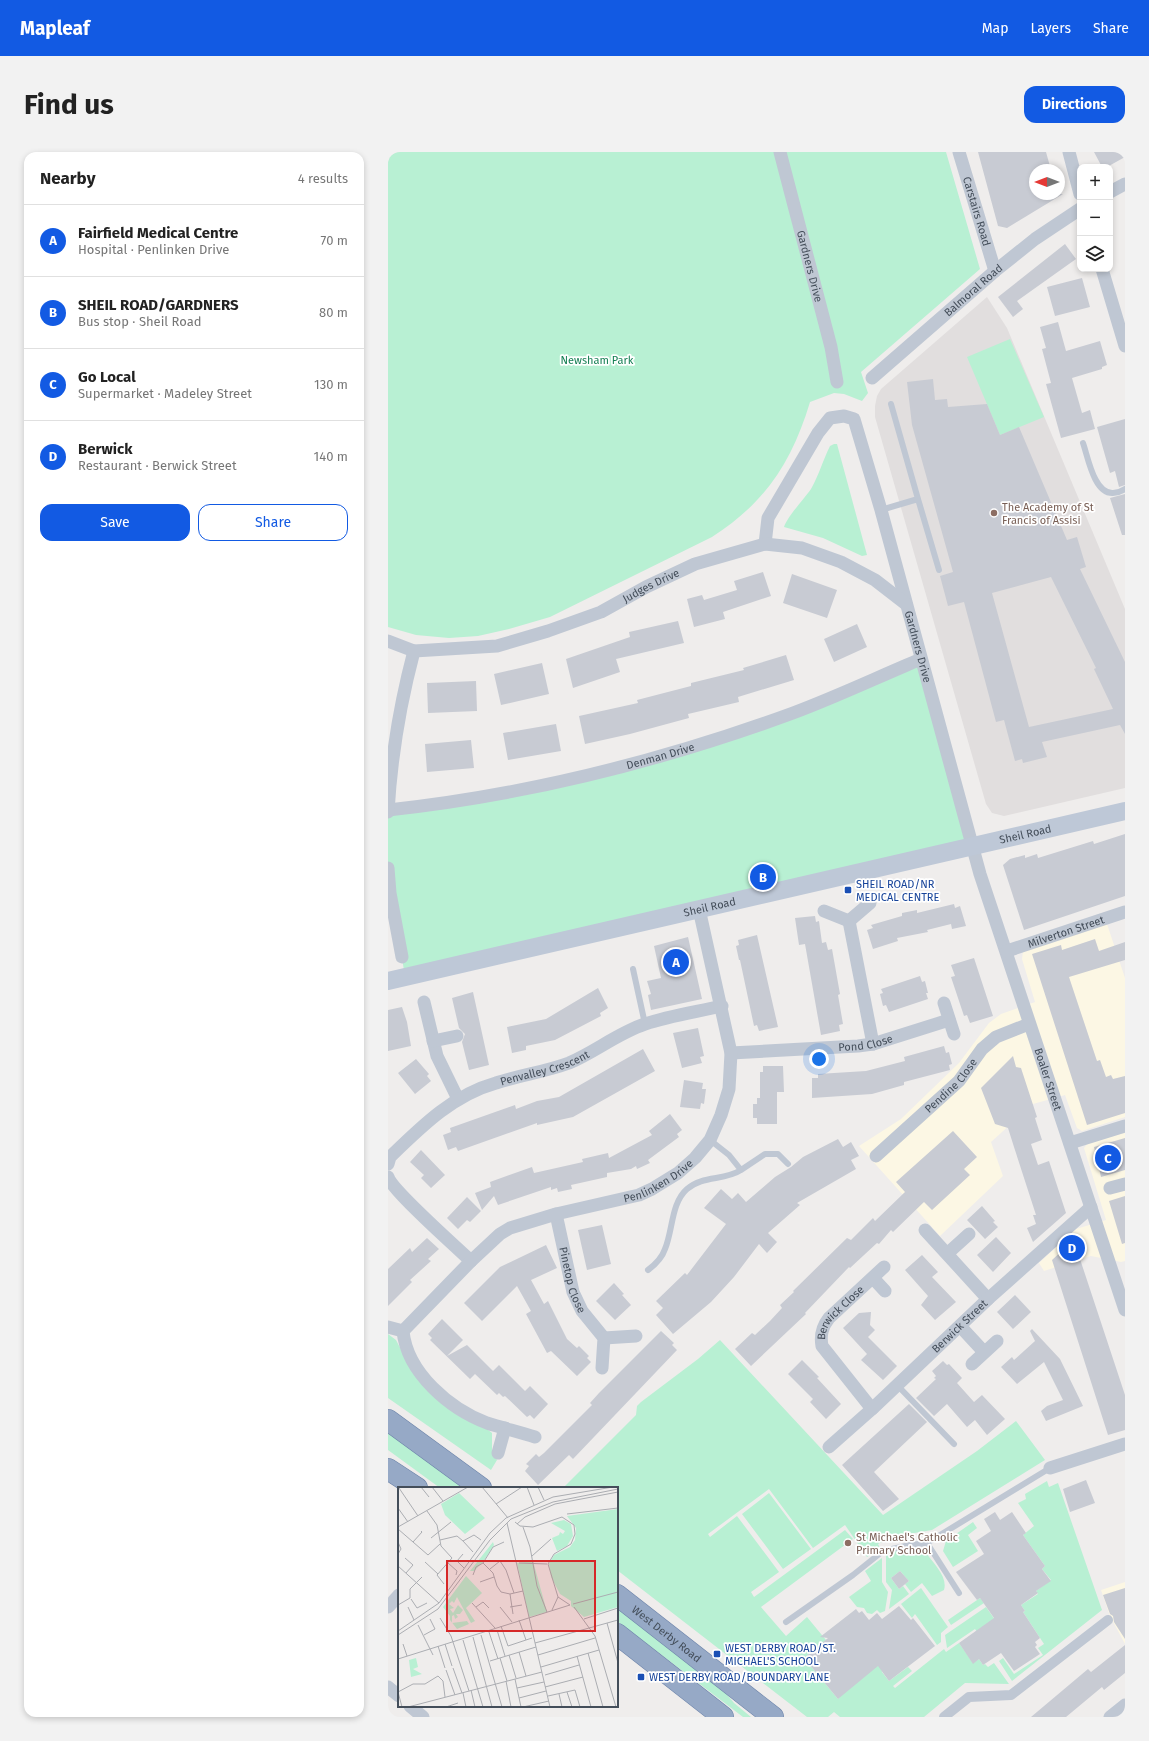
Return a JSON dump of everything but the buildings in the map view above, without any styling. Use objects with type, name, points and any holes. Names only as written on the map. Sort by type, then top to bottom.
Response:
[{"type":"highway","points":[[388,1420],[480,1487]]},
{"type":"highway","points":[[388,1469],[415,1487]]},
{"type":"highway","name":"West Derby Road","points":[[618,1596],[773,1717]]},
{"type":"highway","points":[[618,1635],[723,1717]]},
{"type":"main road","name":"Sheil Road","points":[[388,981],[1125,811]]},
{"type":"street","name":"Gardners Drive","points":[[780,152],[829,339],[837,382]]},
{"type":"street","name":"Carstairs Road","points":[[959,152],[995,271]]},
{"type":"street","points":[[1069,152],[1077,183]]},
{"type":"street","points":[[1113,190],[1125,184]]},
{"type":"street","name":"Balmoral Road","points":[[872,378],[995,271],[1035,239],[1077,211]]},
{"type":"street","points":[[1103,272],[1125,346]]},
{"type":"street","name":"Gardners Drive","points":[[764,544],[768,518],[818,433],[830,418],[844,416],[854,419],[863,445],[973,847]]},
{"type":"street","name":"Judges Drive","points":[[388,641],[414,651],[497,646],[548,632],[601,612],[646,587],[695,564],[764,544],[802,548],[841,562],[875,580],[906,604]]},
{"type":"street","points":[[388,811],[391,770],[404,687],[414,651]]},
{"type":"street","name":"Denman Drive","points":[[388,811],[443,804],[569,780],[652,760],[793,713],[921,659]]},
{"type":"street","name":"Boaler Street","points":[[973,847],[1029,1024],[1125,1310]]},
{"type":"street","points":[[388,868],[390,893],[402,957]]},
{"type":"street","points":[[848,921],[870,903]]},
{"type":"street","name":"Penlinken Drive","points":[[403,1331],[471,1261],[500,1234],[510,1228],[556,1214],[639,1195],[652,1189],[678,1172],[695,1158],[710,1140],[721,1115],[729,1089],[731,1052],[722,1006],[699,909]]},
{"type":"street","points":[[824,911],[848,921]]},
{"type":"street","name":"Milverton Street","points":[[1006,951],[1125,912]]},
{"type":"street","points":[[848,921],[873,1044]]},
{"type":"street","points":[[424,1002],[437,1056],[458,1099]]},
{"type":"street","points":[[944,1003],[954,1034]]},
{"type":"street","name":"Penvalley Crescent","points":[[388,1164],[390,1157],[422,1126],[433,1116],[458,1099],[495,1083],[550,1070],[645,1024],[722,1006]]},
{"type":"street","name":"Pond Close","points":[[731,1052],[873,1044],[949,1020]]},
{"type":"street","name":"Pendine Close","points":[[876,1156],[959,1081],[982,1049],[996,1037],[1029,1024]]},
{"type":"street","points":[[433,1041],[457,1036]]},
{"type":"street","points":[[1070,1143],[1125,1126]]},
{"type":"street","points":[[388,1177],[406,1198],[471,1261]]},
{"type":"street","points":[[1110,1188],[1125,1184]]},
{"type":"street","name":"Berwick Street","points":[[829,1447],[872,1409],[988,1299],[1090,1207]]},
{"type":"street","name":"Pinetop Close","points":[[556,1214],[573,1292],[582,1311],[604,1338]]},
{"type":"street","points":[[925,1230],[948,1253],[988,1299]]},
{"type":"street","points":[[948,1253],[968,1234]]},
{"type":"street","name":"Berwick Close","points":[[872,1409],[822,1346],[820,1338],[829,1318],[884,1267]]},
{"type":"street","name":"Berwick Close","points":[[873,1278],[885,1291]]},
{"type":"street","points":[[960,1326],[984,1352]]},
{"type":"street","points":[[388,1327],[403,1331],[404,1344],[422,1375],[435,1389],[469,1414],[487,1423],[535,1437]]},
{"type":"street","points":[[602,1368],[604,1338],[636,1336]]},
{"type":"street","points":[[972,1364],[997,1341]]},
{"type":"street","points":[[498,1454],[506,1428]]},
{"type":"street","points":[[1050,1468],[1125,1444]]},
{"type":"street","points":[[388,1607],[398,1596]]},
{"type":"street","points":[[944,1717],[969,1697],[1011,1695],[1108,1620]]},
{"type":"street","points":[[388,1687],[398,1695]]},
{"type":"street","points":[[1110,1717],[1125,1705]]},
{"type":"street","points":[[411,1707],[422,1717]]},
{"type":"lane","points":[[891,404],[938,570]]},
{"type":"lane","points":[[1083,443],[1097,486],[1105,491],[1113,493],[1125,489]]},
{"type":"lane","points":[[881,510],[918,498]]},
{"type":"lane","points":[[633,969],[645,1024]]},
{"type":"lane","points":[[710,1140],[729,1155],[741,1170]]},
{"type":"lane","points":[[648,1270],[661,1257],[666,1248],[679,1201],[686,1190],[695,1183],[704,1180],[723,1178],[741,1170],[765,1154],[778,1154],[788,1164]]},
{"type":"lane","points":[[897,1385],[954,1444]]},
{"type":"lane","points":[[786,1622],[853,1576],[883,1551],[927,1543],[1050,1468]]},
{"type":"lane","points":[[927,1543],[959,1593]]},
{"type":"shaded area","name":"The Academy of St Francis of Assisi","points":[[987,297],[1007,328],[1125,609],[1125,788],[1004,816],[992,813],[986,804],[875,417],[877,396],[881,389]]},
{"type":"shaded area","points":[[1107,924],[1125,978],[1125,1117],[1082,1131],[1077,1128],[1065,1095],[1033,1104],[991,1142],[1003,1176],[940,1236],[859,1146],[901,1119],[959,1063],[989,1023],[1001,1014],[1035,1002],[1022,959],[1023,951]]},
{"type":"shaded area","points":[[1125,1131],[1125,1261],[1121,1262],[1091,1256],[1044,1271],[1039,1263],[1076,1229],[1106,1220],[1084,1148],[1088,1143]]},
{"type":"shaded area","points":[[1125,1582],[1125,1644],[1110,1616],[1101,1590]]},
{"type":"green space","name":"Newsham Park","points":[[388,152],[946,152],[980,269],[861,372],[868,393],[862,401],[844,394],[834,393],[810,402],[795,444],[774,479],[762,495],[747,510],[731,524],[712,537],[550,617],[478,636],[449,638],[416,635],[388,627]]},
{"type":"green space","points":[[1010,339],[1044,417],[1000,435],[967,357]]},
{"type":"green space","points":[[837,444],[867,555],[862,556],[823,538],[784,527],[792,513],[811,489],[830,446]]},
{"type":"green space","points":[[921,659],[973,847],[405,977],[388,868],[388,810],[652,760]]},
{"type":"green space","points":[[388,1334],[396,1340],[411,1369],[492,1433],[492,1453],[497,1460],[491,1470],[388,1398]]},
{"type":"green space","points":[[720,1340],[883,1515],[977,1451],[1016,1421],[1045,1460],[932,1530],[891,1537],[878,1544],[880,1548],[867,1557],[845,1525],[813,1548],[769,1489],[708,1534],[710,1537],[737,1516],[779,1572],[751,1592],[754,1597],[845,1530],[853,1539],[761,1607],[786,1636],[807,1617],[826,1640],[804,1658],[838,1699],[879,1642],[882,1672],[889,1681],[908,1667],[912,1671],[893,1686],[895,1688],[944,1649],[946,1652],[959,1643],[973,1663],[979,1659],[983,1665],[985,1664],[988,1667],[994,1663],[1009,1684],[965,1683],[924,1717],[840,1717],[834,1712],[828,1717],[807,1717],[618,1571],[618,1487],[564,1487],[636,1415],[637,1406],[641,1402],[698,1359]]},
{"type":"green space","points":[[388,1432],[462,1487],[439,1487],[388,1450]]},
{"type":"green space","points":[[1047,1481],[1049,1487],[1058,1483],[1102,1610],[1012,1681],[999,1661],[1003,1658],[1014,1674],[1043,1655],[1038,1648],[1044,1644],[1023,1612],[1025,1611],[1021,1605],[1038,1594],[1036,1591],[1051,1580],[1042,1569],[1045,1566],[1023,1535],[1034,1526],[1018,1503],[1026,1499],[1025,1494]]},
{"type":"green space","points":[[769,1493],[811,1549],[783,1569],[742,1514]]},
{"type":"green space","points":[[973,1522],[977,1528],[968,1535],[978,1551],[953,1567],[943,1551],[946,1541]]},
{"type":"green space","points":[[907,1548],[927,1554],[937,1566],[944,1580],[944,1590],[932,1596],[922,1583],[911,1592],[905,1584],[909,1581],[900,1571],[891,1578],[899,1589],[903,1586],[909,1594],[889,1609],[892,1590],[886,1582],[886,1555],[897,1550]]},
{"type":"green space","points":[[882,1558],[882,1582],[888,1592],[885,1611],[880,1613],[877,1610],[872,1614],[867,1613],[864,1608],[857,1607],[849,1597],[871,1581],[865,1571]]},
{"type":"green space","points":[[921,1588],[948,1627],[941,1633],[941,1642],[937,1645],[915,1614],[912,1618],[901,1604]]},
{"type":"green space","points":[[980,1598],[984,1603],[951,1625],[948,1620]]},
{"type":"green space","points":[[618,1606],[720,1686],[734,1703],[751,1717],[743,1717],[618,1622]]},
{"type":"green space","points":[[986,1607],[1000,1627],[982,1639],[975,1629],[947,1648],[945,1635]]},
{"type":"place","name":"The Academy of St Francis of Assisi","points":[[994,513]]},
{"type":"place","name":"SHEIL ROAD/GARDNERS","points":[[763,877]]},
{"type":"place","name":"SHEIL ROAD/NR MEDICAL CENTRE","points":[[848,890]]},
{"type":"place","name":"Fairfield Medical Centre","points":[[676,962]]},
{"type":"place","name":"Go Local","points":[[1108,1158]]},
{"type":"place","name":"Berwick","points":[[1072,1248]]},
{"type":"place","name":"St Michael's Catholic Primary School","points":[[848,1543]]},
{"type":"place","name":"WEST DERBY ROAD/ST. MICHAEL'S SCHOOL","points":[[717,1654]]},
{"type":"place","name":"WEST DERBY ROAD/BOUNDARY LANE","points":[[641,1677]]}]
